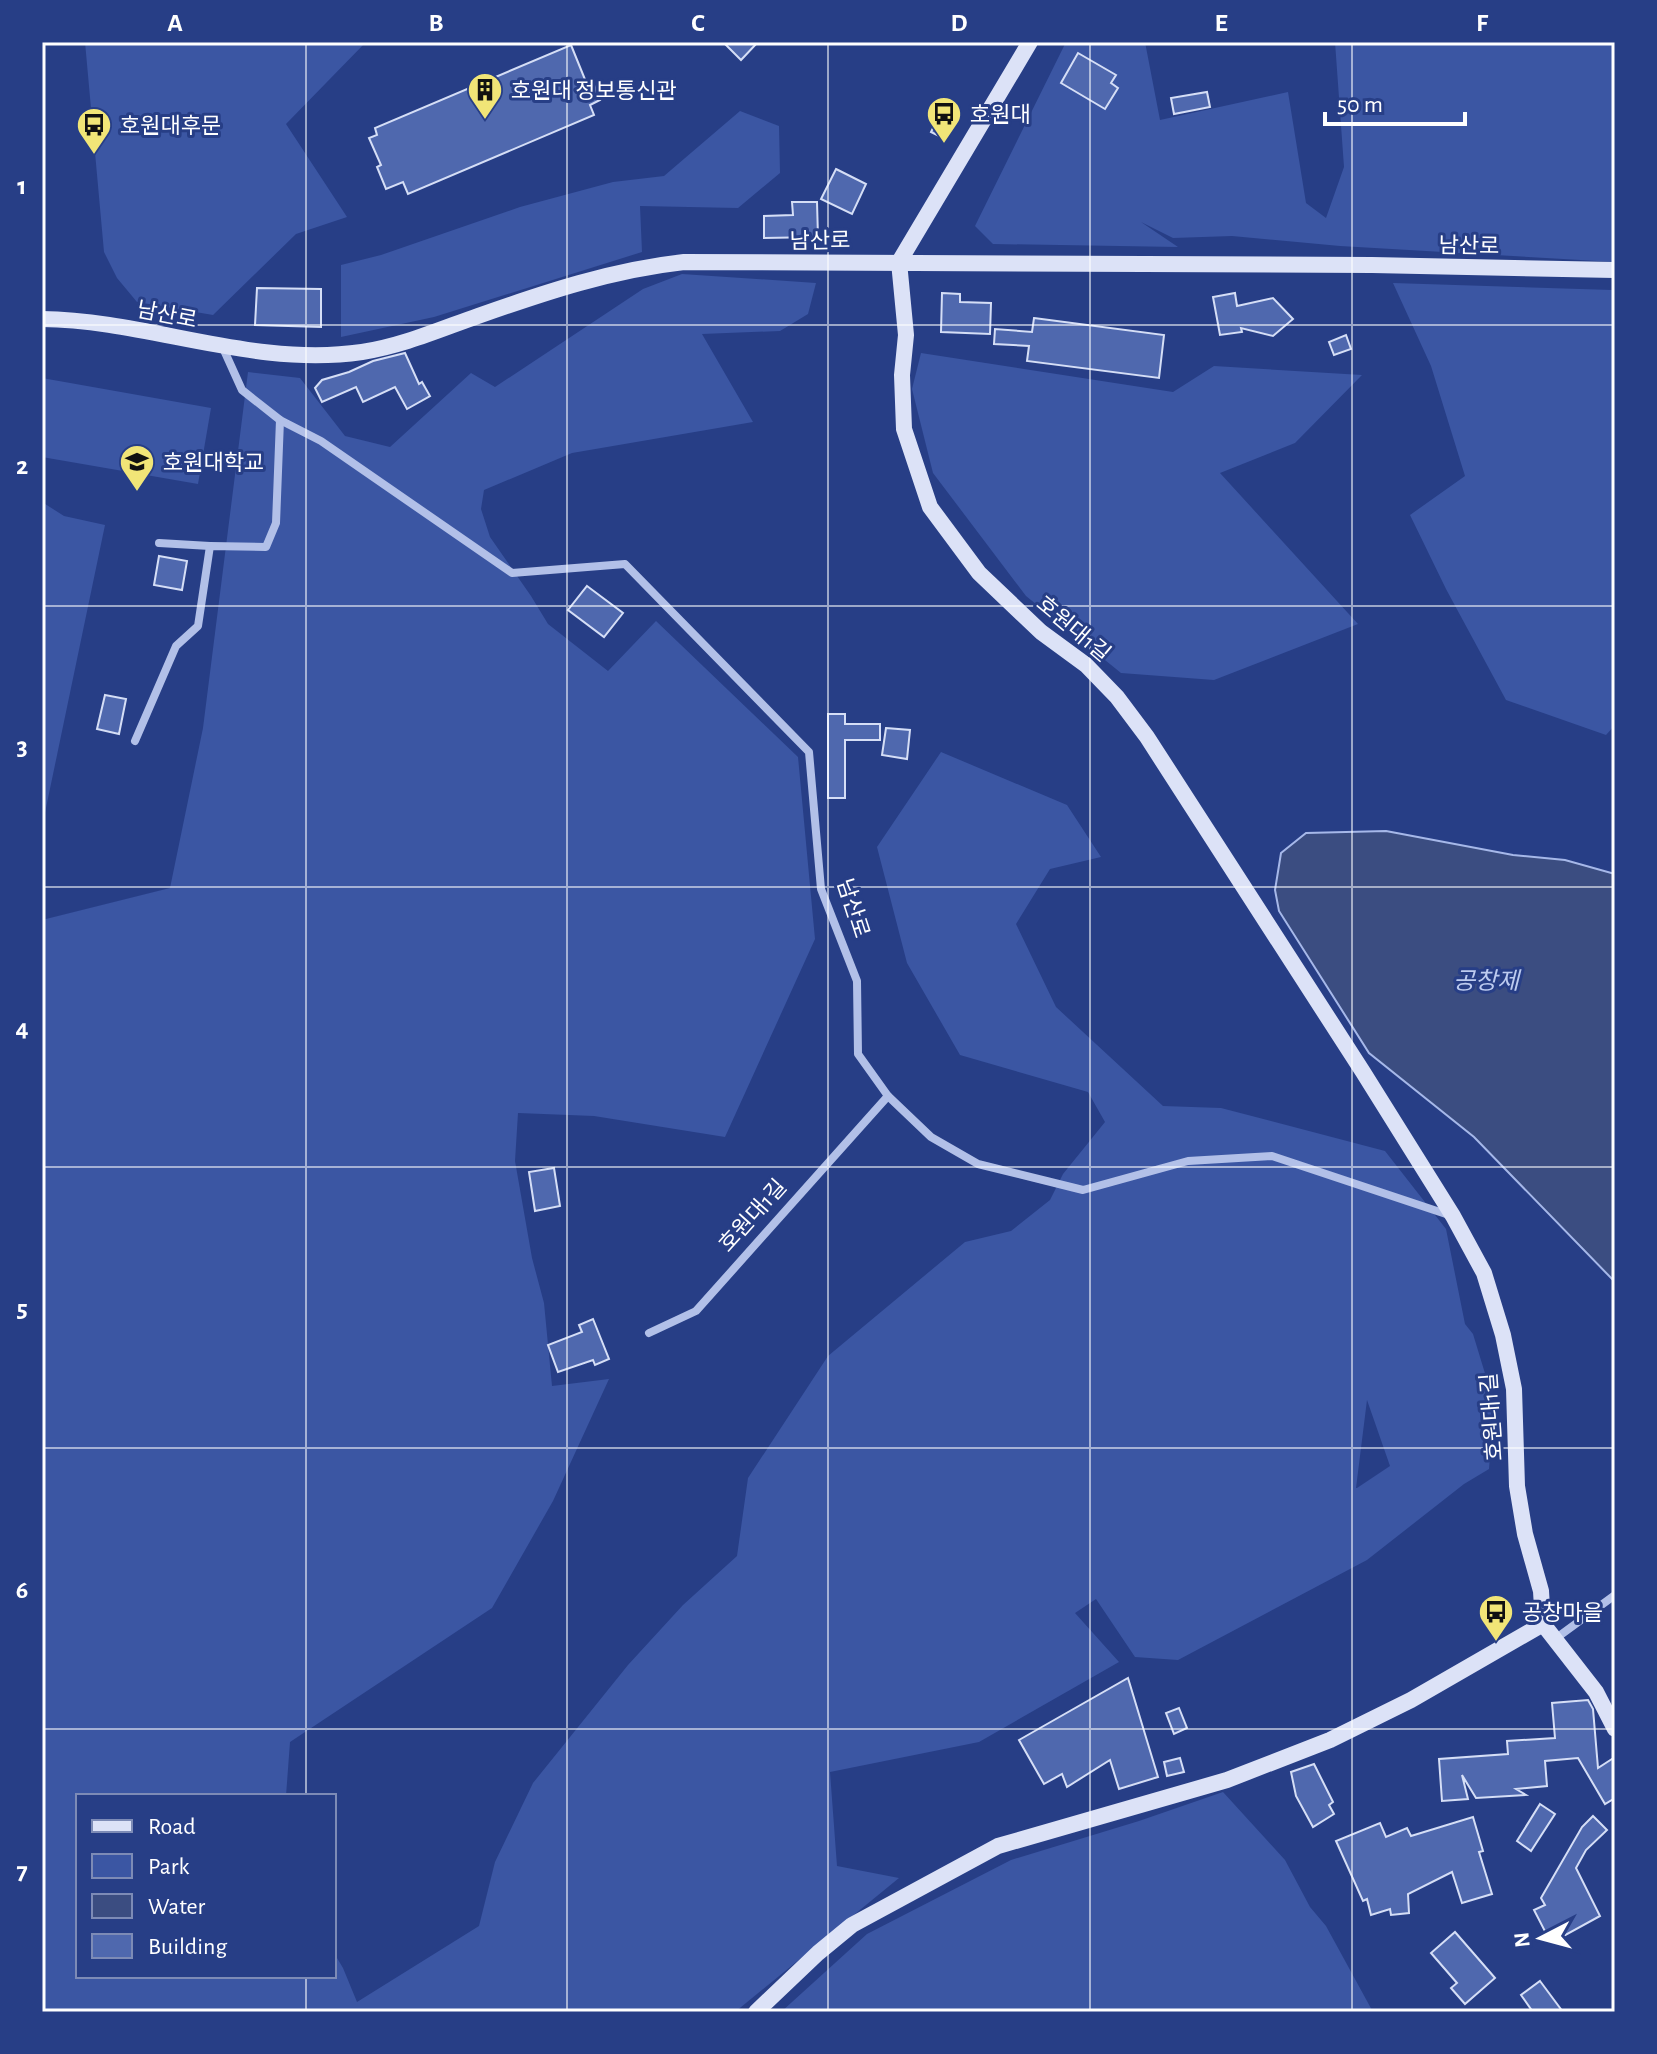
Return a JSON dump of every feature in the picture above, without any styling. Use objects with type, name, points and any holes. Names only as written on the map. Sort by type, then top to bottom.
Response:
[{"type":"street","points":[[899,262],[1030,42]]},
{"type":"street","name":"남산로","points":[[42,319],[72,319],[223,347],[303,354],[362,352],[405,341],[543,293],[635,268],[684,262],[1615,270]]},
{"type":"street","name":"호원대1길","points":[[899,262],[906,335],[902,375],[904,429],[930,507],[979,573],[1041,632],[1086,665],[1117,697],[1147,737],[1363,1072],[1453,1216],[1484,1273],[1503,1335],[1514,1389],[1517,1486],[1525,1534],[1541,1591],[1543,1624]]},
{"type":"street","points":[[159,543],[266,547],[276,523],[280,420],[242,390],[223,347]]},
{"type":"street","name":"남산로","points":[[280,420],[321,441],[512,573],[625,564],[809,752],[821,889],[857,981],[858,1054],[888,1096]]},
{"type":"street","points":[[135,741],[176,646],[198,626],[210,546]]},
{"type":"street","points":[[888,1096],[931,1137],[978,1164],[1083,1190],[1188,1161],[1272,1156],[1453,1216]]},
{"type":"street","name":"호원대1길","points":[[649,1333],[696,1311],[888,1096]]},
{"type":"street","points":[[1555,1639],[1615,1595]]},
{"type":"street","points":[[756,2012],[852,1925],[998,1846],[1227,1780],[1330,1740],[1411,1700],[1543,1624],[1596,1692],[1615,1729]]},
{"type":"green space","points":[[85,42],[366,42],[286,124],[347,217],[296,234],[213,315],[137,302],[117,278],[104,252]]},
{"type":"green space","points":[[1066,42],[1145,42],[1160,120],[1288,92],[1306,203],[1326,218],[1344,167],[1335,42],[1615,42],[1615,262],[1340,246],[1232,236],[1173,238],[1141,222],[1178,247],[993,244],[975,226]]},
{"type":"green space","points":[[740,111],[779,126],[780,173],[738,208],[640,206],[642,252],[434,317],[341,337],[341,265],[381,255],[520,207],[613,182],[664,176]]},
{"type":"green space","points":[[682,274],[816,283],[808,314],[780,331],[702,334],[753,422],[572,453],[484,490],[481,509],[490,537],[548,624],[608,671],[656,621],[798,757],[815,939],[725,1137],[594,1116],[518,1113],[515,1161],[532,1258],[544,1303],[552,1386],[609,1379],[553,1501],[492,1608],[290,1742],[286,1794],[76,1794],[76,1978],[336,1978],[336,1956],[357,2002],[479,1926],[495,1862],[533,1783],[628,1665],[683,1605],[737,1556],[748,1478],[828,1356],[965,1242],[1011,1231],[1050,1200],[1063,1174],[1105,1122],[1088,1092],[960,1055],[907,963],[877,847],[941,752],[1067,805],[1101,857],[1050,869],[1016,924],[1056,1007],[1163,1106],[1221,1108],[1385,1151],[1446,1229],[1465,1324],[1473,1334],[1494,1403],[1489,1469],[1464,1484],[1367,1560],[1178,1660],[1135,1657],[1096,1599],[1075,1613],[1119,1662],[979,1742],[830,1772],[837,1866],[899,1878],[735,2012],[42,2012],[42,920],[170,888],[203,728],[248,372],[300,378],[345,436],[390,447],[471,373],[495,387],[643,289]],"holes":[[[1367,1400],[1390,1466],[1356,1488]]]},
{"type":"green space","points":[[1393,283],[1612,290],[1615,725],[1606,735],[1506,700],[1410,515],[1465,476],[1431,366]]},
{"type":"green space","points":[[921,353],[1173,392],[1214,366],[1362,375],[1295,443],[1220,473],[1358,624],[1214,680],[1121,673],[1026,596],[933,473],[912,389]]},
{"type":"green space","points":[[42,378],[211,408],[198,484],[42,457]]},
{"type":"green space","points":[[42,502],[64,516],[105,525],[42,827]]},
{"type":"green space","points":[[1223,1792],[1285,1860],[1310,1907],[1326,1926],[1373,2012],[781,2012],[867,1934],[1011,1860]]},
{"type":"water","name":"공창제","points":[[1386,831],[1513,855],[1565,860],[1615,874],[1615,1282],[1474,1137],[1369,1053],[1279,911],[1275,890],[1281,853],[1306,833]]},
{"type":"building","points":[[723,42],[758,42],[741,60]]},
{"type":"building","name":"호원대 정보통신관","points":[[571,45],[586,82],[592,80],[600,100],[590,105],[594,115],[408,194],[403,182],[386,189],[377,167],[381,165],[369,138],[377,135],[375,128]]},
{"type":"building","points":[[1078,53],[1116,75],[1111,83],[1118,88],[1105,109],[1061,83]]},
{"type":"building","points":[[1207,92],[1210,107],[1174,114],[1171,98]]},
{"type":"building","points":[[942,110],[957,117],[945,139],[931,132]]},
{"type":"building","points":[[836,169],[866,184],[852,214],[821,199]]},
{"type":"building","points":[[792,202],[817,202],[818,237],[764,238],[764,216],[793,215]]},
{"type":"building","points":[[257,288],[321,289],[321,327],[255,325]]},
{"type":"building","points":[[942,293],[960,294],[960,302],[991,303],[990,334],[941,332]]},
{"type":"building","points":[[1235,293],[1237,306],[1273,298],[1293,319],[1273,336],[1241,328],[1242,332],[1220,335],[1213,297]]},
{"type":"building","points":[[1034,318],[1164,335],[1159,378],[1027,361],[1029,346],[994,344],[995,329],[1032,332]]},
{"type":"building","points":[[1346,335],[1351,349],[1334,355],[1329,342]]},
{"type":"building","points":[[405,353],[419,384],[422,382],[430,396],[407,409],[395,387],[363,402],[356,387],[322,402],[315,388],[322,380]]},
{"type":"building","points":[[159,556],[187,561],[182,590],[154,585]]},
{"type":"building","points":[[587,586],[623,613],[604,637],[568,610]]},
{"type":"building","points":[[105,695],[126,699],[119,734],[97,729]]},
{"type":"building","points":[[828,714],[845,714],[845,724],[880,724],[880,740],[845,740],[845,798],[828,798]]},
{"type":"building","points":[[886,728],[910,730],[907,759],[882,755]]},
{"type":"building","points":[[554,1168],[560,1206],[535,1211],[529,1172]]},
{"type":"building","points":[[593,1319],[609,1359],[595,1365],[593,1360],[558,1372],[548,1345],[582,1332],[579,1325]]},
{"type":"building","points":[[1128,1678],[1158,1777],[1119,1789],[1110,1760],[1067,1787],[1062,1774],[1044,1784],[1019,1740]]},
{"type":"building","points":[[1588,1700],[1593,1709],[1598,1768],[1615,1757],[1615,1798],[1605,1804],[1578,1758],[1545,1761],[1547,1786],[1516,1789],[1526,1795],[1476,1798],[1462,1775],[1468,1799],[1442,1801],[1439,1759],[1508,1754],[1507,1741],[1555,1738],[1552,1703]]},
{"type":"building","points":[[1179,1708],[1187,1728],[1174,1734],[1166,1713]]},
{"type":"building","points":[[1180,1758],[1184,1772],[1167,1776],[1164,1762]]},
{"type":"building","points":[[1314,1764],[1333,1802],[1329,1805],[1334,1814],[1313,1827],[1296,1796],[1291,1772]]},
{"type":"building","points":[[1540,1804],[1555,1814],[1531,1851],[1517,1841]]},
{"type":"building","points":[[1593,1816],[1607,1830],[1586,1850],[1576,1868],[1600,1916],[1551,1943],[1534,1910],[1545,1905],[1541,1898],[1582,1827]]},
{"type":"building","points":[[1473,1817],[1483,1851],[1479,1852],[1492,1894],[1462,1903],[1452,1872],[1408,1894],[1409,1913],[1391,1915],[1390,1909],[1371,1915],[1367,1899],[1363,1901],[1336,1841],[1380,1823],[1386,1837],[1407,1828],[1411,1836]]},
{"type":"building","points":[[1455,1932],[1495,1978],[1465,2004],[1451,1988],[1457,1983],[1431,1953]]},
{"type":"building","points":[[1540,1981],[1563,2012],[1533,2012],[1521,1995]]},
{"type":"place","name":"호원대 정보통신관","points":[[485,121]]},
{"type":"place","name":"호원대","points":[[944,145]]},
{"type":"place","name":"호원대후문","points":[[94,156]]},
{"type":"place","name":"호원대학교","points":[[137,493]]},
{"type":"place","name":"공창마을","points":[[1496,1643]]}]
